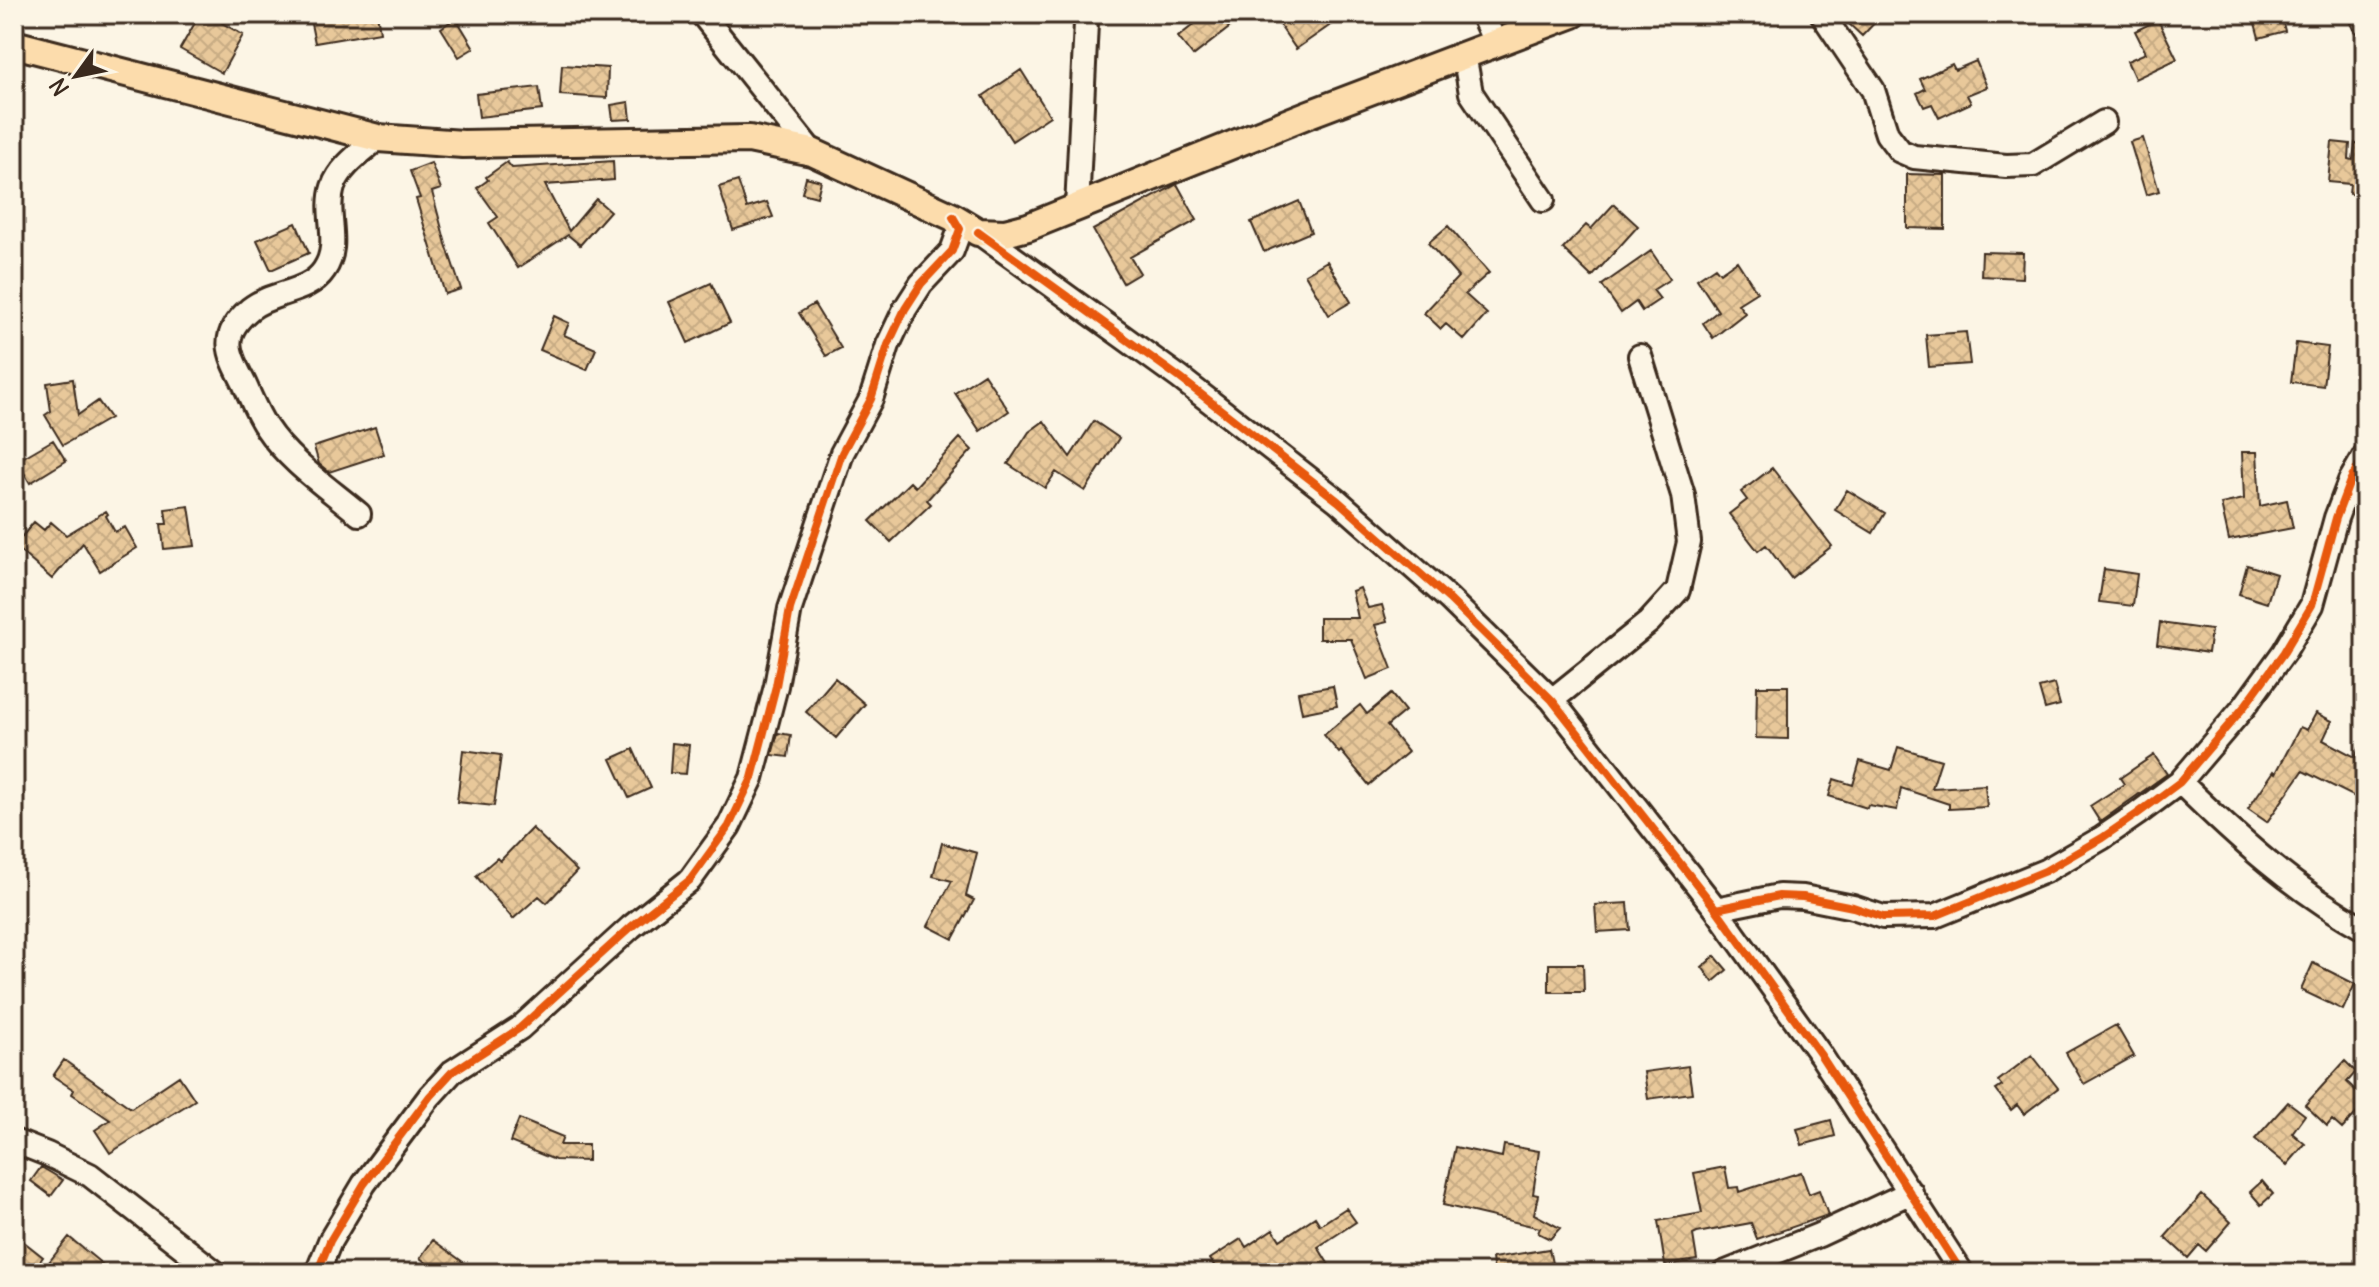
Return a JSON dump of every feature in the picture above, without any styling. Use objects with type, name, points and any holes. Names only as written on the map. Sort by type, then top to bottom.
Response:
[{"type":"main road","points":[[14,44],[378,138],[463,144],[749,139],[812,152],[953,217],[978,232],[1005,233],[1077,208],[1464,54],[1573,14]]},
{"type":"street","points":[[702,14],[812,152]]},
{"type":"street","points":[[1077,208],[1084,91],[1086,23],[1083,14]]},
{"type":"street","points":[[1482,14],[1495,42]]},
{"type":"street","points":[[1822,14],[1873,90],[1887,134],[1900,151],[1914,157],[2006,166],[2033,165],[2104,122]]},
{"type":"street","points":[[2360,14],[2365,24]]},
{"type":"street","points":[[1464,54],[1471,93],[1543,200]]},
{"type":"street","points":[[359,514],[308,471],[271,434],[232,359],[228,341],[233,327],[250,309],[272,295],[314,281],[322,273],[332,257],[330,206],[333,186],[344,169],[378,138]]},
{"type":"street","points":[[317,1273],[330,1241],[364,1184],[430,1096],[452,1072],[520,1028],[620,937],[690,880],[729,826],[752,778],[776,686],[790,609],[842,453],[871,399],[888,345],[905,309],[921,284],[957,242],[960,229],[953,217]]},
{"type":"street","points":[[978,232],[1180,378],[1338,501],[1449,599],[1552,700],[1716,909],[1820,1054],[1962,1273]]},
{"type":"street","points":[[1552,700],[1649,622],[1678,590],[1689,542],[1683,495],[1640,356]]},
{"type":"street","points":[[1716,909],[1779,896],[1803,897],[1853,907],[1883,917],[1935,916],[2045,871],[2102,838],[2180,782],[2244,707],[2284,652],[2312,605],[2336,518],[2350,481],[2365,455]]},
{"type":"street","points":[[2180,782],[2231,832],[2286,877],[2365,929]]},
{"type":"street","points":[[14,1141],[90,1175],[216,1273]]},
{"type":"street","points":[[1724,1273],[1819,1235],[1911,1192]]},
{"type":"building","points":[[200,14],[206,14],[243,35],[222,73],[180,49]]},
{"type":"building","points":[[309,14],[377,14],[380,32],[315,43]]},
{"type":"building","points":[[1207,14],[1218,14],[1229,28],[1193,56],[1178,37]]},
{"type":"building","points":[[1272,14],[1326,14],[1332,24],[1296,49]]},
{"type":"building","points":[[1856,14],[1883,14],[1862,36],[1848,23]]},
{"type":"building","points":[[2281,15],[2285,31],[2259,38],[2255,23]]},
{"type":"building","points":[[456,18],[474,48],[459,57],[441,28]]},
{"type":"building","points":[[2158,20],[2177,59],[2135,79],[2127,61],[2146,53],[2135,31]]},
{"type":"building","points":[[1976,61],[1987,87],[1967,95],[1971,103],[1939,118],[1932,104],[1924,107],[1917,93],[1925,89],[1920,79],[1952,64],[1955,70]]},
{"type":"building","points":[[562,65],[608,68],[607,98],[560,95]]},
{"type":"building","points":[[1021,70],[1050,116],[1012,141],[983,96]]},
{"type":"building","points":[[539,87],[542,110],[479,117],[476,94]]},
{"type":"building","points":[[629,102],[631,119],[613,120],[611,105]]},
{"type":"building","points":[[2143,138],[2159,191],[2146,195],[2130,142]]},
{"type":"building","points":[[2332,142],[2350,144],[2349,159],[2353,160],[2355,143],[2365,144],[2365,196],[2349,194],[2350,184],[2328,182]]},
{"type":"building","points":[[613,161],[614,180],[545,185],[569,231],[596,199],[610,211],[580,245],[568,235],[518,268],[489,223],[498,217],[477,188],[488,180],[486,177],[507,162],[512,168]]},
{"type":"building","points":[[431,163],[441,189],[432,192],[461,289],[445,294],[410,171]]},
{"type":"building","points":[[1907,174],[1945,175],[1945,229],[1907,228]]},
{"type":"building","points":[[806,177],[821,181],[817,197],[802,193]]},
{"type":"building","points":[[738,181],[747,208],[767,202],[773,217],[733,230],[719,187]]},
{"type":"building","points":[[1177,184],[1197,220],[1130,257],[1140,273],[1123,283],[1093,230]]},
{"type":"building","points":[[1299,201],[1311,232],[1264,252],[1251,222]]},
{"type":"building","points":[[1614,204],[1638,226],[1592,277],[1563,249],[1586,225],[1591,229]]},
{"type":"building","points":[[296,223],[309,253],[271,270],[257,240]]},
{"type":"building","points":[[1448,226],[1489,273],[1465,294],[1487,314],[1464,340],[1446,324],[1441,329],[1424,313],[1458,277],[1428,243]]},
{"type":"building","points":[[1651,251],[1670,279],[1653,290],[1660,299],[1642,311],[1636,302],[1621,313],[1602,285]]},
{"type":"building","points":[[1982,252],[2023,253],[2022,278],[1981,276]]},
{"type":"building","points":[[1327,261],[1351,302],[1329,315],[1305,274]]},
{"type":"building","points":[[1737,261],[1757,292],[1738,304],[1745,313],[1713,338],[1703,323],[1718,311],[1697,279],[1715,267],[1720,273]]},
{"type":"building","points":[[711,283],[730,323],[688,343],[669,302]]},
{"type":"building","points":[[814,304],[841,348],[826,356],[799,313]]},
{"type":"building","points":[[554,316],[569,323],[564,335],[596,349],[587,370],[540,350]]},
{"type":"building","points":[[1966,332],[1970,364],[1929,367],[1926,335]]},
{"type":"building","points":[[2296,343],[2328,347],[2323,386],[2291,382]]},
{"type":"building","points":[[984,374],[1009,411],[980,431],[955,393]]},
{"type":"building","points":[[73,379],[78,415],[98,401],[110,418],[63,445],[45,415],[51,411],[47,383]]},
{"type":"building","points":[[1044,421],[1070,457],[1094,421],[1119,438],[1085,491],[1056,472],[1045,488],[1008,464],[1029,432]]},
{"type":"building","points":[[375,427],[384,454],[329,472],[319,464],[314,447]]},
{"type":"building","points":[[960,438],[972,450],[927,500],[931,504],[891,542],[870,521],[910,482],[915,487]]},
{"type":"building","points":[[53,440],[66,461],[30,483],[17,461]]},
{"type":"building","points":[[2242,452],[2257,452],[2260,506],[2287,500],[2293,528],[2229,540],[2221,504],[2244,499]]},
{"type":"building","points":[[1772,468],[1832,546],[1791,578],[1766,545],[1758,551],[1729,514],[1747,500],[1741,492]]},
{"type":"building","points":[[1847,490],[1885,513],[1873,533],[1835,510]]},
{"type":"building","points":[[189,506],[195,546],[164,549],[161,524],[167,524],[165,509]]},
{"type":"building","points":[[106,511],[115,532],[125,527],[137,548],[100,571],[83,543],[52,579],[14,546],[34,522],[44,530],[51,522],[66,535]]},
{"type":"building","points":[[2247,565],[2276,574],[2267,603],[2239,594]]},
{"type":"building","points":[[2104,569],[2137,574],[2133,606],[2099,602]]},
{"type":"building","points":[[1360,588],[1368,608],[1382,605],[1387,622],[1375,625],[1392,669],[1367,679],[1351,639],[1319,639],[1319,618],[1358,618],[1352,591]]},
{"type":"building","points":[[2160,623],[2211,630],[2208,653],[2157,645]]},
{"type":"building","points":[[835,678],[865,704],[836,738],[806,712]]},
{"type":"building","points":[[2054,684],[2060,705],[2045,709],[2039,688]]},
{"type":"building","points":[[1333,686],[1337,706],[1302,713],[1298,692]]},
{"type":"building","points":[[1757,686],[1788,686],[1788,739],[1756,738]]},
{"type":"building","points":[[1391,694],[1405,711],[1387,726],[1408,752],[1369,785],[1324,735],[1360,705],[1367,714]]},
{"type":"building","points":[[2316,713],[2332,721],[2323,740],[2355,757],[2365,737],[2365,802],[2303,771],[2267,822],[2248,809],[2274,771],[2276,773],[2300,727],[2307,730]]},
{"type":"building","points":[[778,733],[791,735],[788,757],[772,755]]},
{"type":"building","points":[[672,743],[689,745],[686,774],[670,773]]},
{"type":"building","points":[[1898,747],[1941,760],[1932,788],[1985,785],[1987,807],[1949,809],[1949,804],[1901,788],[1897,810],[1868,805],[1867,808],[1829,796],[1834,779],[1853,785],[1860,761],[1891,770]]},
{"type":"building","points":[[633,749],[651,788],[629,798],[611,759]]},
{"type":"building","points":[[463,750],[501,755],[494,806],[457,802]]},
{"type":"building","points":[[2154,755],[2167,774],[2100,822],[2090,806],[2124,784],[2120,778]]},
{"type":"building","points":[[532,828],[577,871],[547,903],[539,896],[513,919],[476,876],[497,858],[500,861]]},
{"type":"building","points":[[942,843],[977,853],[966,896],[974,900],[953,939],[928,926],[952,881],[933,876]]},
{"type":"building","points":[[1628,903],[1630,930],[1597,932],[1595,905]]},
{"type":"building","points":[[1715,956],[1727,970],[1713,982],[1702,967]]},
{"type":"building","points":[[2313,963],[2355,984],[2343,1010],[2301,990]]},
{"type":"building","points":[[1549,964],[1583,964],[1584,992],[1549,992]]},
{"type":"building","points":[[2116,1025],[2134,1056],[2084,1084],[2066,1053]]},
{"type":"building","points":[[2032,1055],[2058,1088],[2024,1114],[2017,1105],[2011,1110],[1996,1090],[2002,1086],[1998,1081]]},
{"type":"building","points":[[64,1060],[131,1108],[179,1076],[195,1100],[110,1153],[95,1130],[110,1120],[72,1094],[74,1090],[53,1076]]},
{"type":"building","points":[[2345,1061],[2356,1072],[2347,1082],[2365,1099],[2365,1104],[2342,1129],[2332,1120],[2327,1126],[2305,1105]]},
{"type":"building","points":[[1688,1066],[1692,1093],[1648,1099],[1644,1072]]},
{"type":"building","points":[[2288,1102],[2305,1115],[2292,1133],[2305,1144],[2287,1165],[2255,1139]]},
{"type":"building","points":[[519,1119],[563,1137],[560,1145],[588,1145],[588,1161],[555,1160],[510,1142]]},
{"type":"building","points":[[1831,1120],[1835,1136],[1802,1145],[1797,1129]]},
{"type":"building","points":[[1504,1145],[1539,1151],[1533,1194],[1538,1195],[1534,1214],[1560,1228],[1550,1239],[1538,1233],[1540,1228],[1443,1205],[1455,1147],[1502,1157]]},
{"type":"building","points":[[41,1167],[63,1180],[51,1196],[31,1181]]},
{"type":"building","points":[[1725,1167],[1729,1188],[1738,1187],[1739,1192],[1801,1172],[1809,1194],[1819,1190],[1828,1215],[1757,1239],[1751,1223],[1697,1233],[1693,1235],[1697,1260],[1665,1265],[1658,1221],[1702,1213],[1694,1173]]},
{"type":"building","points":[[2262,1181],[2273,1194],[2261,1205],[2250,1192]]},
{"type":"building","points":[[2202,1195],[2231,1222],[2206,1251],[2199,1245],[2188,1258],[2165,1237]]},
{"type":"building","points":[[1346,1208],[1356,1222],[1318,1247],[1334,1273],[1305,1273],[1300,1266],[1289,1273],[1219,1273],[1210,1259],[1241,1239],[1246,1247],[1273,1229],[1280,1240],[1315,1217],[1320,1225]]},
{"type":"building","points":[[14,1234],[43,1257],[31,1273],[24,1273],[14,1265]]},
{"type":"building","points":[[69,1237],[113,1273],[62,1273],[49,1262]]},
{"type":"building","points":[[433,1240],[478,1273],[440,1273],[420,1258]]},
{"type":"building","points":[[1549,1249],[1554,1273],[1494,1273],[1492,1258]]},
{"type":"cycle path","points":[[317,1273],[330,1241],[364,1184],[430,1096],[452,1072],[520,1028],[631,927],[690,880],[729,826],[752,778],[776,686],[790,609],[842,453],[871,399],[888,345],[905,309],[921,284],[952,251],[960,229],[953,217]]},
{"type":"cycle path","points":[[978,232],[1180,378],[1338,501],[1449,599],[1552,700],[1716,909],[1820,1054],[1962,1273]]},
{"type":"cycle path","points":[[1716,909],[1779,896],[1803,897],[1853,907],[1883,917],[1935,916],[2045,871],[2137,814],[2180,782],[2244,707],[2284,652],[2312,605],[2336,518],[2350,481],[2365,455]]}]
